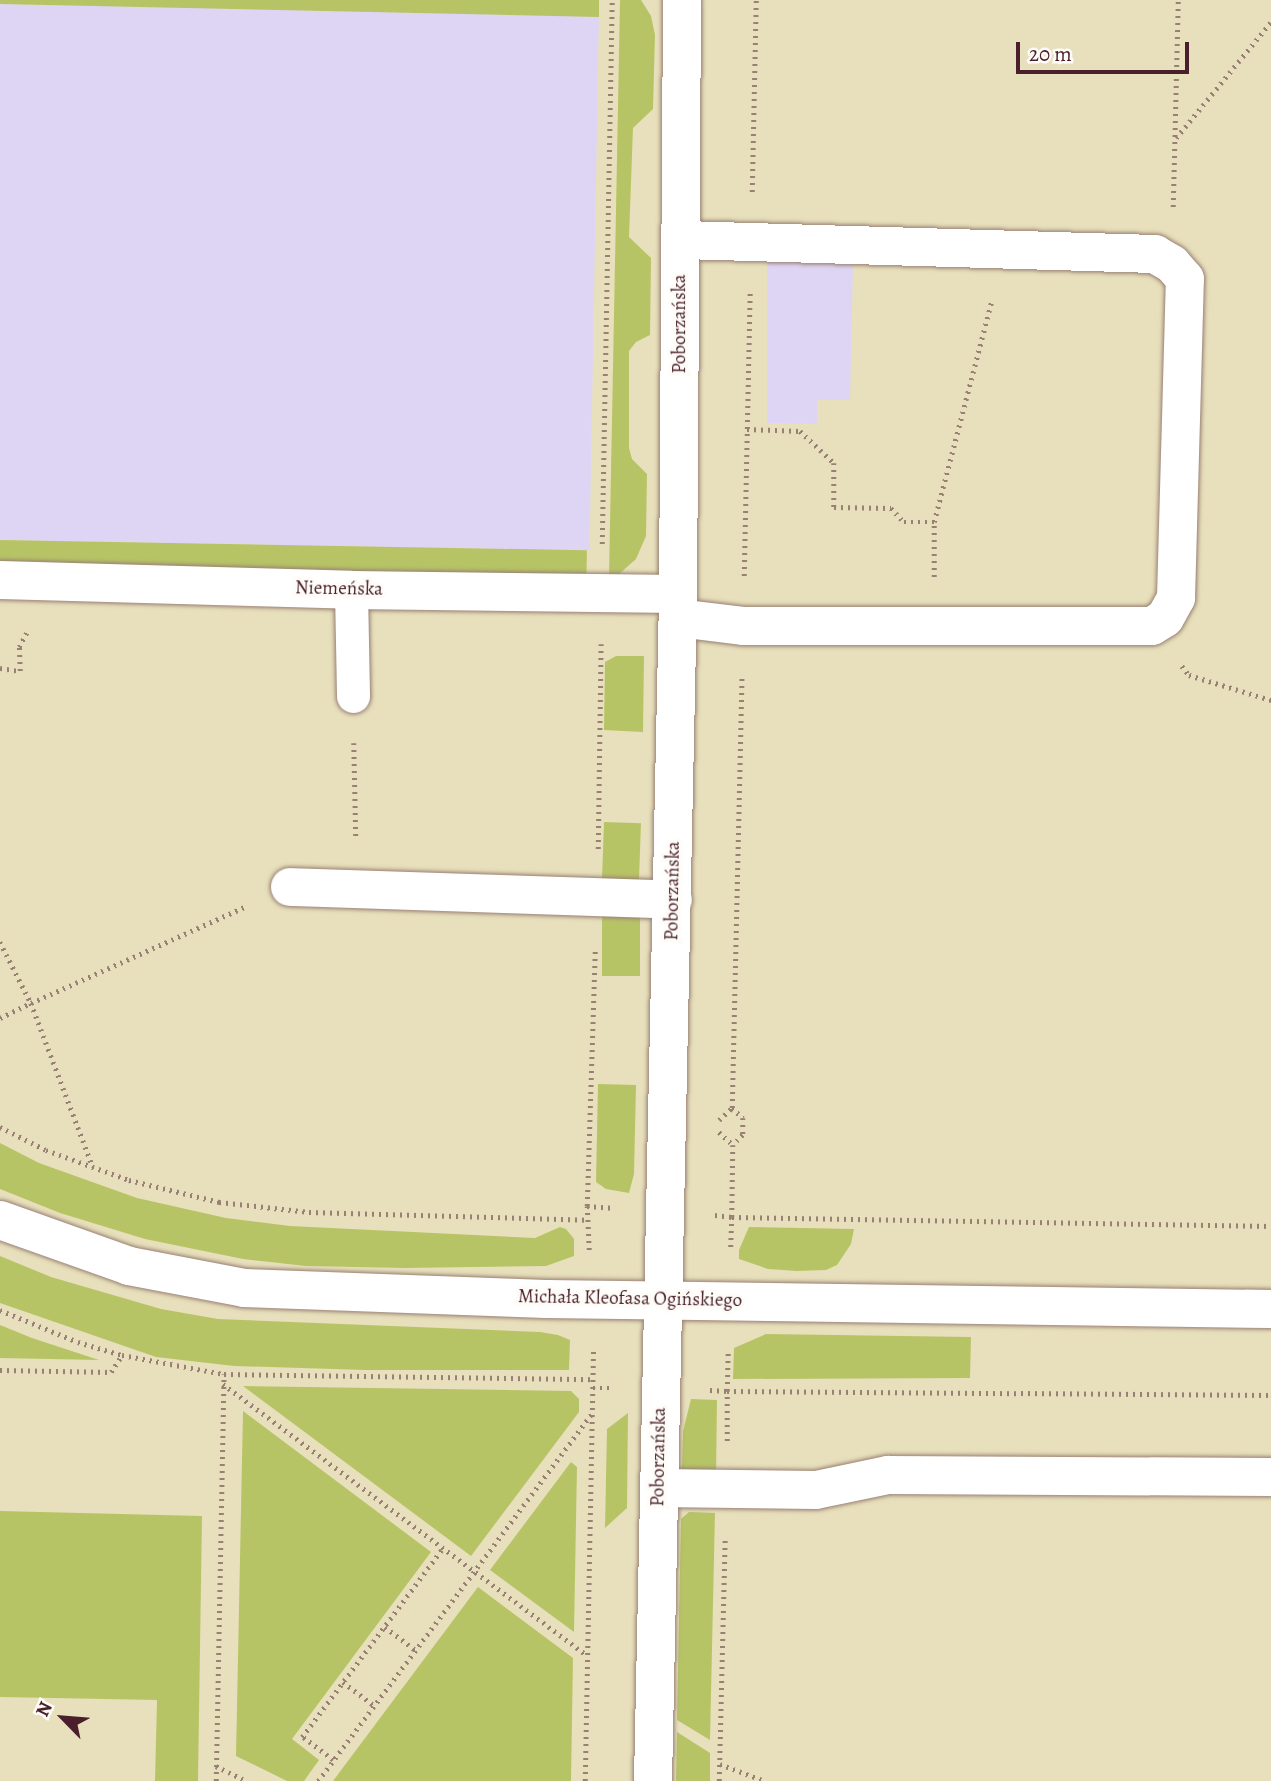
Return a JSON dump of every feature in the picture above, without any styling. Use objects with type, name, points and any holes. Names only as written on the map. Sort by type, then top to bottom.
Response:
[{"type":"street","name":"Poborzańska","points":[[653,1781],[678,606],[682,0]]},
{"type":"street","points":[[680,240],[1155,254],[1172,264],[1185,279],[1176,598],[1165,618],[1152,626]]},
{"type":"street","name":"Niemeńska","points":[[0,580],[351,590],[678,606],[743,626],[1152,626]]},
{"type":"street","points":[[290,887],[673,900]]},
{"type":"street","name":"Michała Kleofasa Ogińskiego","points":[[0,1220],[129,1266],[244,1288],[591,1299],[1271,1309]]},
{"type":"street","points":[[659,1488],[816,1490],[888,1475],[1271,1477]]},
{"type":"lane","points":[[0,580],[0,595]]},
{"type":"lane","points":[[351,590],[353,696]]},
{"type":"path","points":[[733,1144],[719,1135],[718,1120],[732,1108],[756,0]]},
{"type":"path","points":[[1172,264],[1178,0]]},
{"type":"path","points":[[1175,139],[1271,22]]},
{"type":"path","points":[[747,429],[800,431],[834,463],[834,507],[891,508],[904,522],[934,522],[1004,250]]},
{"type":"path","points":[[1152,626],[1189,674],[1271,700]]},
{"type":"path","points":[[353,696],[357,889]]},
{"type":"path","points":[[0,1018],[290,887]]},
{"type":"path","points":[[0,942],[31,1003],[93,1167]]},
{"type":"path","points":[[732,1108],[743,1118],[743,1135],[733,1144],[732,1217],[1271,1226]]},
{"type":"path","points":[[0,1127],[46,1150],[129,1180],[219,1202],[309,1212],[587,1220]]},
{"type":"path","points":[[584,1781],[594,1380],[587,1206],[667,1211]]},
{"type":"path","points":[[0,1310],[78,1342],[122,1355],[224,1374],[594,1380]]},
{"type":"path","points":[[0,1370],[111,1371],[122,1355]]},
{"type":"path","points":[[216,1781],[224,1374]]},
{"type":"path","points":[[223,1384],[587,1656]]},
{"type":"path","points":[[727,1391],[1271,1395]]},
{"type":"path","points":[[318,1781],[593,1412]]},
{"type":"path","points":[[719,1781],[727,1490]]},
{"type":"path","points":[[333,1760],[302,1737],[443,1548]]},
{"type":"path","points":[[385,1627],[416,1650]]},
{"type":"path","points":[[343,1682],[374,1705]]},
{"type":"path","points":[[720,1764],[765,1781]]},
{"type":"path","points":[[216,1766],[247,1781]]},
{"type":"shaded area","points":[[0,4],[599,14],[590,550],[0,540]]},
{"type":"shaded area","points":[[767,261],[853,261],[850,400],[817,400],[817,424],[767,423]]},
{"type":"green space","points":[[0,0],[599,0],[599,17],[0,4]]},
{"type":"green space","points":[[620,0],[641,0],[651,16],[655,35],[653,109],[633,128],[629,237],[651,258],[650,335],[636,342],[629,351],[629,448],[632,459],[647,474],[646,536],[636,559],[618,575],[609,576]]},
{"type":"green space","points":[[0,540],[587,550],[586,575],[0,565]]},
{"type":"green space","points":[[616,656],[644,656],[643,732],[604,730],[605,662]]},
{"type":"green space","points":[[604,822],[641,823],[639,880],[602,879]]},
{"type":"green space","points":[[602,916],[640,916],[640,976],[602,976]]},
{"type":"green space","points":[[598,1084],[636,1085],[634,1174],[629,1193],[606,1189],[596,1182]]},
{"type":"green space","points":[[0,1143],[39,1163],[137,1198],[226,1218],[290,1226],[535,1238],[560,1227],[566,1229],[574,1239],[574,1256],[546,1266],[405,1268],[306,1266],[243,1259],[145,1239],[60,1213],[0,1189]]},
{"type":"green space","points":[[749,1227],[854,1229],[851,1244],[837,1265],[826,1270],[797,1271],[768,1269],[739,1259],[739,1250]]},
{"type":"green space","points":[[0,1256],[51,1277],[161,1309],[218,1319],[540,1332],[558,1335],[570,1340],[569,1370],[365,1370],[234,1366],[156,1357],[0,1303]]},
{"type":"green space","points":[[0,1325],[32,1338],[99,1360],[0,1358]]},
{"type":"green space","points":[[766,1334],[971,1337],[970,1378],[733,1379],[734,1348]]},
{"type":"green space","points":[[243,1386],[571,1391],[579,1399],[579,1412],[471,1556]]},
{"type":"green space","points":[[691,1399],[717,1400],[716,1477],[690,1476],[682,1469],[683,1431]]},
{"type":"green space","points":[[243,1411],[431,1552],[292,1739],[319,1760],[304,1781],[287,1781],[236,1756]]},
{"type":"green space","points":[[628,1413],[627,1508],[605,1528],[607,1429]]},
{"type":"green space","points":[[571,1462],[577,1467],[574,1632],[490,1570]]},
{"type":"green space","points":[[0,1511],[202,1516],[198,1781],[155,1781],[157,1700],[0,1697]]},
{"type":"green space","points":[[689,1512],[715,1513],[710,1740],[677,1720],[681,1519]]},
{"type":"green space","points":[[478,1587],[573,1658],[571,1781],[333,1781]]},
{"type":"green space","points":[[677,1732],[710,1753],[710,1781],[676,1781]]}]
